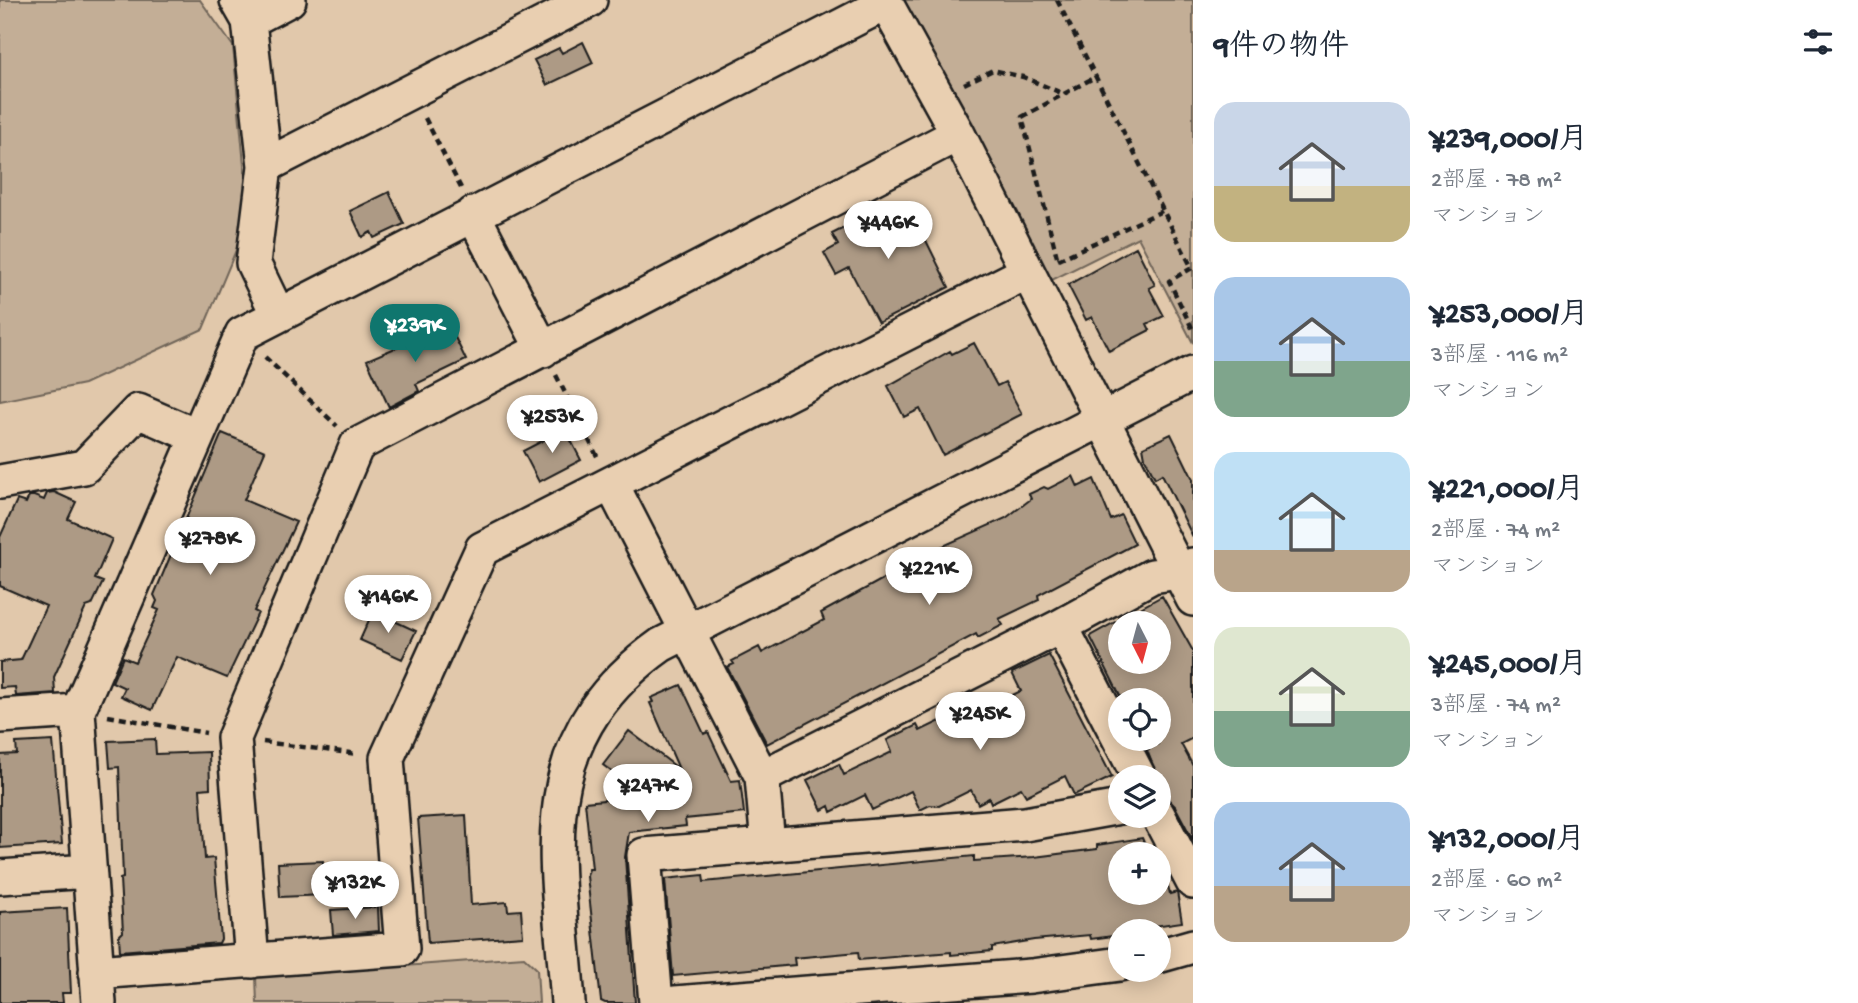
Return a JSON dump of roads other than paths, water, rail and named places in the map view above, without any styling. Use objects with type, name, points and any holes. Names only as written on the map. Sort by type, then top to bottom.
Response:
[{"type":"street","points":[[278,315],[253,263],[265,166],[243,10],[289,0]]},
{"type":"street","points":[[265,166],[410,89],[590,0]]},
{"type":"street","points":[[1037,268],[482,549],[387,758],[402,949],[252,961],[97,988],[78,711],[242,334],[885,1],[958,134],[1037,268],[1102,418],[1188,579]]},
{"type":"street","points":[[252,961],[234,738],[357,445],[958,134]]},
{"type":"street","points":[[473,214],[543,349]]},
{"type":"street","points":[[568,1003],[557,834],[565,770],[585,723],[617,680],[661,645],[1193,373]]},
{"type":"street","points":[[0,482],[84,467],[138,411],[196,436]]},
{"type":"street","points":[[612,485],[762,777],[768,845]]},
{"type":"street","points":[[762,777],[1061,626],[1152,576],[1188,579]]},
{"type":"street","points":[[1061,626],[1133,765]]},
{"type":"street","points":[[0,716],[78,711]]},
{"type":"street","points":[[656,1003],[644,855],[1026,824],[1108,809]]},
{"type":"street","points":[[1165,828],[1193,882]]},
{"type":"street","points":[[0,877],[89,871]]},
{"type":"street","points":[[1171,952],[1193,946]]},
{"type":"street","points":[[675,1003],[1031,976],[1108,966]]}]
